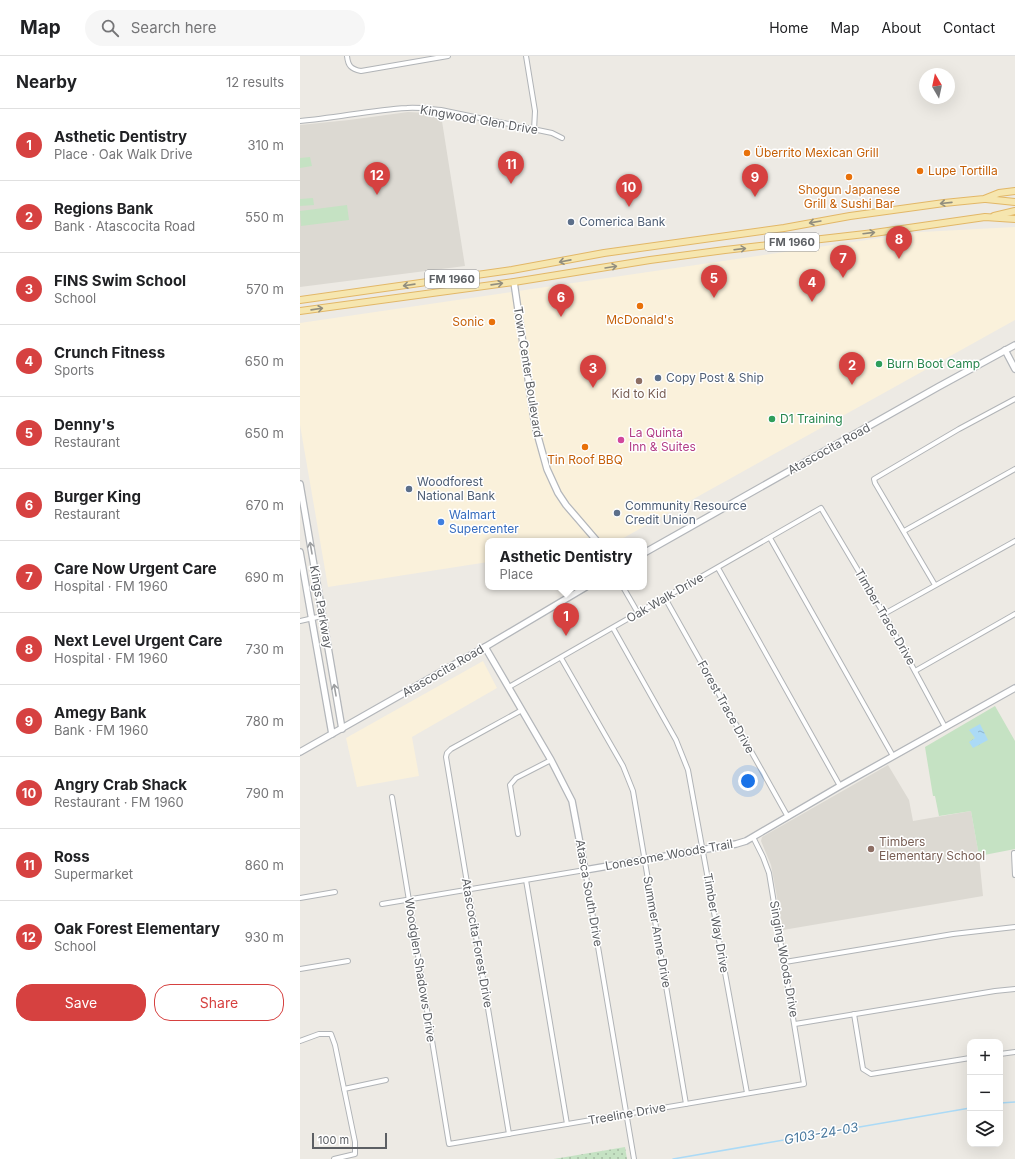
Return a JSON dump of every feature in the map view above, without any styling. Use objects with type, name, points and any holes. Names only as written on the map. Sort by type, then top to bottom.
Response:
[{"type":"main road","name":"FM 1960","points":[[300,300],[512,270],[604,253],[784,228],[850,216],[984,199],[999,193],[1015,191]]},
{"type":"main road","points":[[984,199],[1015,202]]},
{"type":"main road","points":[[985,217],[1015,211]]},
{"type":"main road","name":"FM 1960","points":[[300,311],[514,282],[665,258],[874,233],[985,217],[1015,219]]},
{"type":"street","points":[[347,56],[348,64],[353,69],[361,71],[448,56]]},
{"type":"street","points":[[526,56],[535,111],[534,130]]},
{"type":"street","name":"Kingwood Glen Drive","points":[[300,121],[408,108],[441,110],[552,133],[562,138]]},
{"type":"street","name":"Town Center Boulevard","points":[[514,282],[535,426],[547,470],[558,493],[566,505],[594,538]]},
{"type":"street","name":"Atascocita Road","points":[[647,551],[1015,345]]},
{"type":"street","points":[[1005,350],[1015,369]]},
{"type":"street","points":[[935,585],[874,479],[952,433],[1015,399]]},
{"type":"street","points":[[904,531],[1015,469]]},
{"type":"street","name":"Kings Parkway","points":[[300,484],[342,729]]},
{"type":"street","name":"Oak Walk Drive","points":[[509,688],[821,508]]},
{"type":"street","name":"Timber Trace Drive","points":[[821,508],[884,614],[945,727]]},
{"type":"street","points":[[770,538],[893,756]]},
{"type":"street","points":[[884,614],[1015,541]]},
{"type":"street","name":"Kings Parkway","points":[[300,552],[332,734]]},
{"type":"street","points":[[718,568],[840,786]]},
{"type":"street","name":"Atascocita Road","points":[[300,752],[485,647],[581,590]]},
{"type":"street","points":[[625,590],[638,614]]},
{"type":"street","name":"Forest Trace Drive","points":[[665,598],[788,816]]},
{"type":"street","points":[[915,671],[1015,614]]},
{"type":"street","points":[[300,621],[322,616]]},
{"type":"street","name":"Timber Way Drive","points":[[613,628],[681,750],[688,770],[747,1093]]},
{"type":"street","name":"Atasca South Drive","points":[[485,647],[551,760],[572,801],[634,1159]]},
{"type":"street","name":"Summer Anne Drive","points":[[561,658],[627,775],[633,791],[686,1104]]},
{"type":"street","name":"Lonesome Woods Trail","points":[[382,904],[736,844],[753,837],[840,786],[1015,688]]},
{"type":"street","name":"Atascocita Forest Drive","points":[[509,1134],[447,767],[447,753],[451,749],[522,710]]},
{"type":"street","points":[[518,834],[510,785],[516,778],[551,760]]},
{"type":"street","name":"Woodglen Shadows Drive","points":[[392,797],[449,1144]]},
{"type":"street","name":"Singing Woods Drive","points":[[753,837],[767,867],[785,962],[804,1084]]},
{"type":"street","points":[[1014,854],[1015,875]]},
{"type":"street","points":[[526,880],[567,1124]]},
{"type":"street","points":[[300,898],[335,892]]},
{"type":"street","points":[[785,962],[953,934],[1015,927]]},
{"type":"street","points":[[300,969],[348,961]]},
{"type":"street","points":[[795,1024],[1015,989]]},
{"type":"street","points":[[854,1014],[863,1069],[871,1074],[967,1058]]},
{"type":"street","points":[[300,1041],[319,1034],[331,1034],[335,1045],[355,1142],[355,1154],[334,1159]]},
{"type":"street","points":[[1003,1054],[1015,1052]]},
{"type":"street","points":[[344,1090],[386,1080]]},
{"type":"street","name":"Treeline Drive","points":[[449,1144],[804,1084]]},
{"type":"shaded area","points":[[408,112],[441,115],[465,266],[300,287],[300,125]]},
{"type":"shaded area","points":[[1015,227],[1015,320],[623,538],[485,538],[485,562],[328,587],[300,425],[300,323],[921,232]]},
{"type":"shaded area","points":[[483,661],[497,688],[412,737],[419,776],[357,787],[346,738]]},
{"type":"shaded area","name":"Timbers Elementary School","points":[[888,765],[909,800],[913,821],[971,811],[979,856],[983,896],[783,930],[771,865],[761,841],[762,837]]},
{"type":"green space","points":[[310,157],[312,166],[300,168],[300,158]]},
{"type":"green space","points":[[313,198],[314,205],[300,206],[300,199]]},
{"type":"green space","points":[[347,205],[349,220],[301,226],[300,211]]},
{"type":"green space","points":[[995,706],[1015,741],[1015,849],[979,856],[971,811],[939,816],[935,796],[933,796],[925,747]]},
{"type":"green space","points":[[625,1147],[627,1159],[554,1159]]},
{"type":"water","points":[[980,724],[988,740],[973,748],[969,742],[975,738],[969,730]]},
{"type":"waterway","name":"G103-24-03","points":[[1003,1103],[1015,1102]]},
{"type":"waterway","name":"G103-24-03","points":[[673,1159],[967,1109]]},
{"type":"place","name":"Überrito Mexican Grill","points":[[747,153]]},
{"type":"place","name":"Lupe Tortilla","points":[[920,171]]},
{"type":"place","name":"Shogun Japanese Grill & Sushi Bar","points":[[849,177]]},
{"type":"place","name":"Ross","points":[[511,184]]},
{"type":"place","name":"Oak Forest Elementary","points":[[377,195]]},
{"type":"place","name":"Amegy Bank","points":[[755,197]]},
{"type":"place","name":"Angry Crab Shack","points":[[629,207]]},
{"type":"place","name":"Comerica Bank","points":[[571,222]]},
{"type":"place","name":"Next Level Urgent Care","points":[[899,259]]},
{"type":"place","name":"Care Now Urgent Care","points":[[843,278]]},
{"type":"place","name":"Denny's","points":[[714,298]]},
{"type":"place","name":"Crunch Fitness","points":[[812,302]]},
{"type":"place","name":"McDonald's","points":[[640,306]]},
{"type":"place","name":"Burger King","points":[[561,317]]},
{"type":"place","name":"Sonic","points":[[492,322]]},
{"type":"place","name":"Burn Boot Camp","points":[[879,364]]},
{"type":"place","name":"Copy Post & Ship","points":[[658,378]]},
{"type":"place","name":"Kid to Kid","points":[[639,381]]},
{"type":"place","name":"Regions Bank","points":[[852,385]]},
{"type":"place","name":"FINS Swim School","points":[[593,388]]},
{"type":"place","name":"D1 Training","points":[[772,419]]},
{"type":"place","name":"La Quinta Inn & Suites","points":[[621,440]]},
{"type":"place","name":"Tin Roof BBQ","points":[[585,447]]},
{"type":"place","name":"Woodforest National Bank","points":[[409,489]]},
{"type":"place","name":"Community Resource Credit Union","points":[[617,513]]},
{"type":"place","name":"Walmart Supercenter","points":[[441,522]]},
{"type":"place","name":"Asthetic Dentistry","points":[[566,636]]},
{"type":"place","name":"Timbers Elementary School","points":[[871,849]]}]
